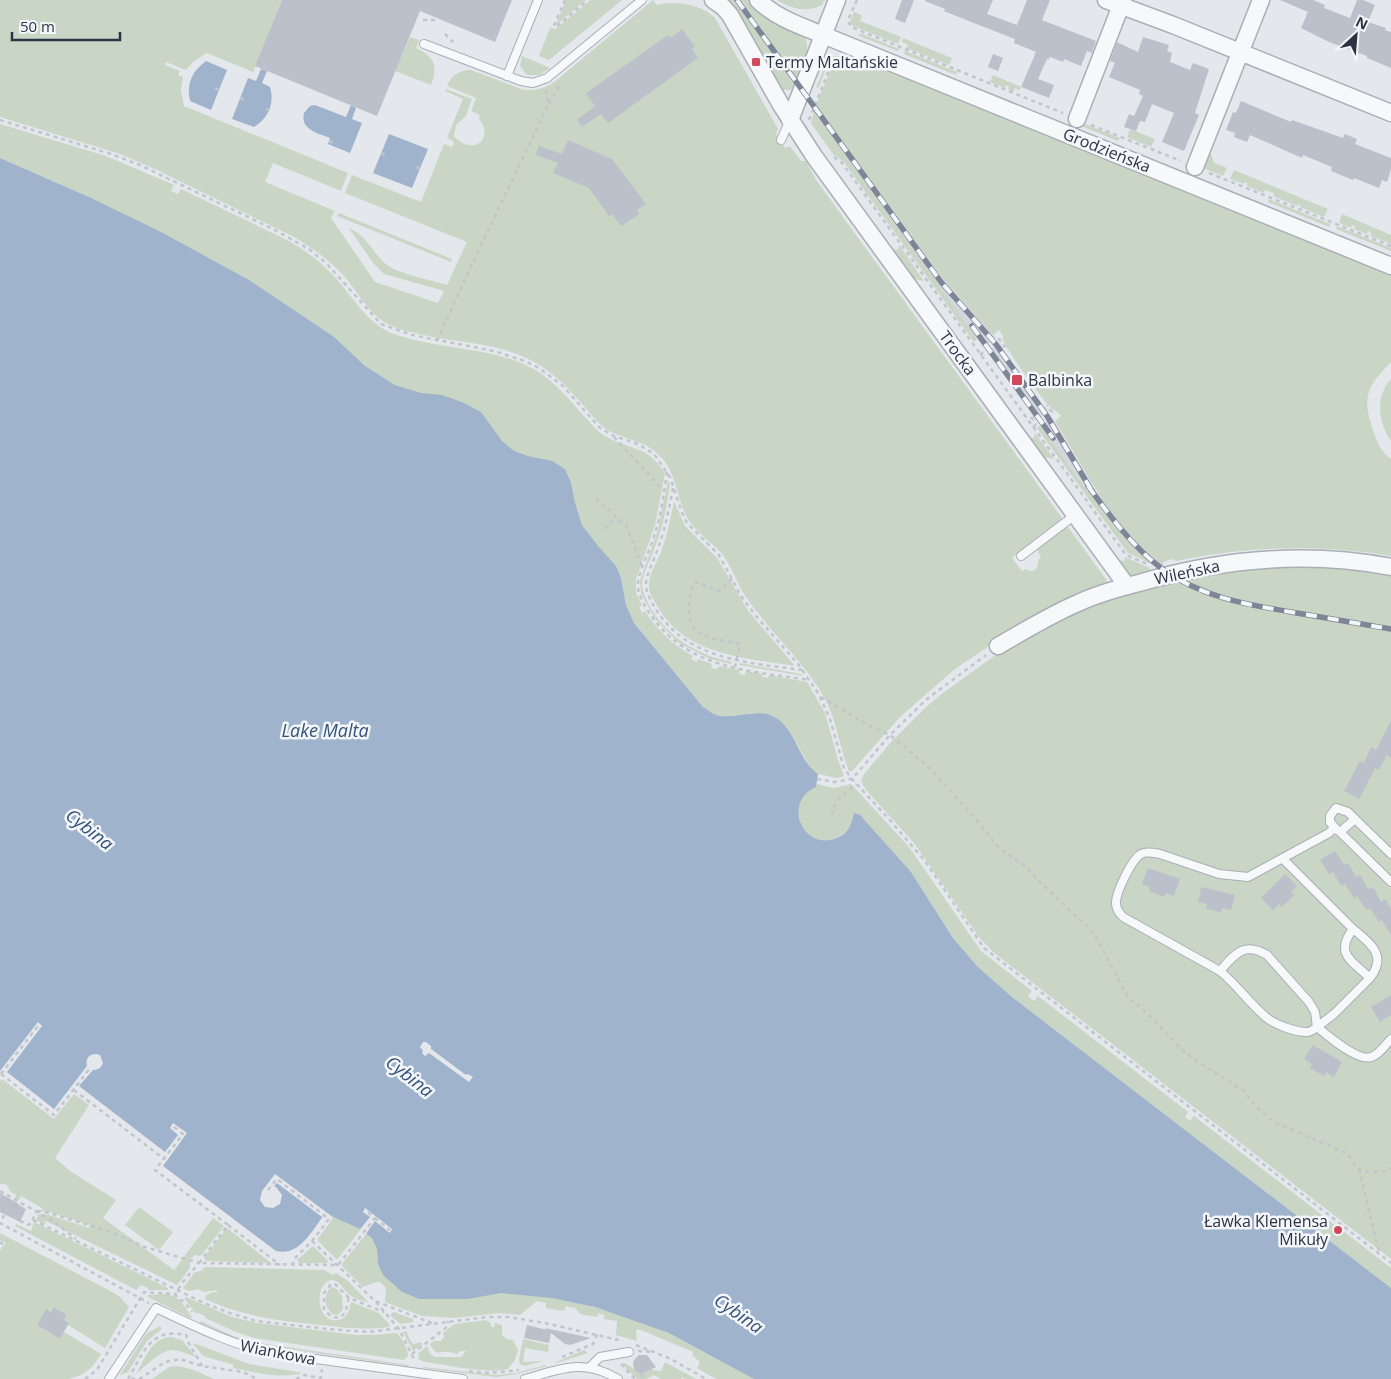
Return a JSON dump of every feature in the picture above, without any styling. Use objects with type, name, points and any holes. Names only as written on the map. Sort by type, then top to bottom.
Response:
[{"type":"street","name":"Trocka","points":[[713,0],[730,15],[790,120],[814,156],[1127,586]]},
{"type":"street","name":"Grodzieńska","points":[[758,0],[779,16],[823,35],[1391,266]]},
{"type":"street","points":[[790,120],[837,0]]},
{"type":"street","points":[[1195,167],[1261,0]]},
{"type":"street","points":[[1077,119],[1117,2],[1391,113]]},
{"type":"street","name":"Wileńska","points":[[998,646],[1055,613],[1080,602],[1127,586],[1189,570],[1251,560],[1302,559],[1364,563],[1391,567]]},
{"type":"lane","points":[[507,76],[538,0]]},
{"type":"lane","points":[[424,44],[507,76],[533,83],[543,80],[642,0]]},
{"type":"lane","points":[[1070,135],[1077,119]]},
{"type":"lane","points":[[781,140],[790,120]]},
{"type":"lane","points":[[1189,183],[1195,167]]},
{"type":"lane","points":[[1021,556],[1075,515]]},
{"type":"lane","points":[[1391,854],[1348,812],[1336,808],[1330,816],[1330,822],[1337,830],[1391,882]]},
{"type":"lane","points":[[1283,860],[1376,951],[1378,965],[1370,978],[1334,1014],[1309,1032],[1275,1023],[1267,1018],[1220,971],[1123,917],[1119,913],[1116,902],[1133,861],[1143,853],[1151,852],[1219,874],[1248,878],[1355,819]]},
{"type":"lane","points":[[1353,929],[1345,943],[1344,950],[1346,956],[1370,978]]},
{"type":"lane","points":[[1220,971],[1241,950],[1250,948],[1259,950],[1267,955],[1309,1002],[1315,1012],[1317,1028],[1334,1042],[1366,1058],[1373,1057],[1391,1039]]},
{"type":"lane","points":[[109,1379],[156,1308]]},
{"type":"lane","name":"Wiankowa","points":[[156,1308],[230,1342],[271,1353],[463,1379]]},
{"type":"lane","points":[[590,1367],[600,1357],[629,1352]]},
{"type":"lane","points":[[525,1379],[574,1366],[590,1367],[618,1379]]},
{"type":"path","points":[[565,0],[554,26],[556,27],[588,0]]},
{"type":"path","points":[[856,0],[848,20],[851,27],[1391,246]]},
{"type":"path","points":[[423,20],[435,20]]},
{"type":"path","points":[[445,34],[457,46]]},
{"type":"path","points":[[810,123],[809,118],[832,63],[836,60],[842,62],[845,55]]},
{"type":"path","points":[[437,341],[470,268],[562,79]]},
{"type":"path","points":[[543,80],[548,105]]},
{"type":"path","points":[[240,98],[245,100]]},
{"type":"path","points":[[266,108],[270,110]]},
{"type":"path","points":[[0,120],[112,154],[140,165],[273,229],[304,246],[327,264],[381,324],[398,332],[511,355],[540,368],[563,386],[600,428],[613,436],[638,444],[648,450],[667,471],[674,486],[684,519],[719,555],[756,616],[810,680],[830,719],[841,760],[852,779],[925,861],[984,948],[1391,1263]]},
{"type":"path","points":[[329,141],[336,144]]},
{"type":"path","points":[[381,153],[385,155]]},
{"type":"path","points":[[832,156],[842,163],[1126,555],[1157,568]]},
{"type":"path","points":[[416,167],[420,168]]},
{"type":"path","points":[[980,355],[999,339],[1005,347]]},
{"type":"path","points":[[1033,427],[1052,412],[1047,405]]},
{"type":"path","points":[[1031,417],[1036,424]]},
{"type":"path","points":[[613,436],[664,491]]},
{"type":"path","points":[[667,471],[658,523],[638,584],[639,595],[658,626],[685,650],[706,660],[810,680]]},
{"type":"path","points":[[674,486],[666,526],[647,576],[646,586],[663,620],[684,639],[702,650],[736,660],[803,670]]},
{"type":"path","points":[[596,498],[627,527],[642,568]]},
{"type":"path","points":[[605,529],[616,517]]},
{"type":"path","points":[[732,579],[719,591],[696,582],[690,594],[688,616],[689,622],[699,633],[740,644],[735,667]]},
{"type":"path","points":[[817,779],[834,782],[852,779],[890,735],[927,699],[998,646]]},
{"type":"path","points":[[820,697],[866,724],[890,735],[931,769],[999,848],[1025,866],[1040,883],[1094,932],[1128,998],[1149,1015],[1181,1049],[1192,1058],[1244,1090],[1255,1106],[1274,1122],[1346,1153],[1351,1157],[1359,1168],[1379,1254]]},
{"type":"path","points":[[832,815],[832,808],[835,803],[856,784]]},
{"type":"path","points":[[38,1026],[0,1075],[54,1116],[90,1068]]},
{"type":"path","points":[[74,1090],[164,1159]]},
{"type":"path","points":[[174,1127],[183,1134],[155,1170],[281,1265]]},
{"type":"path","points":[[1359,1168],[1365,1171],[1382,1172],[1391,1168]]},
{"type":"path","points":[[268,1190],[277,1179],[329,1219],[294,1259],[293,1265]]},
{"type":"path","points":[[0,1193],[54,1220],[80,1242]]},
{"type":"path","points":[[0,1193],[6,1199],[7,1204],[6,1213],[0,1223],[140,1297],[156,1308]]},
{"type":"path","points":[[38,1211],[95,1227],[146,1247],[199,1263],[338,1265]]},
{"type":"path","points":[[6,1213],[28,1225],[38,1211]]},
{"type":"path","points":[[366,1211],[390,1230]]},
{"type":"path","points":[[338,1265],[374,1218]]},
{"type":"path","points":[[33,1220],[222,1310],[256,1321],[361,1331],[399,1329],[487,1316],[508,1317],[597,1334],[625,1342]]},
{"type":"path","points":[[175,1295],[228,1225]]},
{"type":"path","points":[[312,1240],[374,1301],[399,1329],[417,1364],[407,1362]]},
{"type":"path","points":[[0,1242],[4,1245]]},
{"type":"path","points":[[349,1298],[342,1316],[331,1317],[324,1309],[324,1293],[331,1284],[335,1284],[349,1298],[384,1312]]},
{"type":"path","points":[[85,1379],[98,1368],[144,1292],[168,1292],[175,1295],[182,1299],[194,1315]]},
{"type":"path","points":[[374,1301],[433,1324]]},
{"type":"path","points":[[412,1354],[447,1327],[448,1322]]},
{"type":"path","points":[[191,1325],[186,1335],[202,1366]]},
{"type":"path","points":[[129,1379],[148,1347],[158,1336],[168,1332],[191,1336]]},
{"type":"path","points":[[555,1360],[593,1344],[597,1334]]},
{"type":"path","points":[[634,1344],[656,1352],[706,1379]]},
{"type":"path","points":[[629,1352],[656,1352]]},
{"type":"path","points":[[617,1353],[624,1369],[635,1379]]},
{"type":"path","points":[[129,1379],[141,1378],[165,1362],[180,1359],[202,1366],[244,1372],[257,1379]]},
{"type":"path","points":[[462,1370],[490,1372],[520,1370]]},
{"type":"path","points":[[641,1374],[644,1379]]},
{"type":"path","points":[[296,1379],[304,1375],[316,1377]]},
{"type":"shaded area","points":[[734,0],[741,0],[797,79],[795,84]]},
{"type":"shaded area","points":[[816,105],[941,276],[996,338],[983,347],[814,111]]},
{"type":"shaded area","points":[[1000,343],[1004,348],[1002,349],[1044,407],[1049,411],[1036,420],[1032,416],[1034,414],[987,352]]},
{"type":"shaded area","points":[[1052,417],[1095,490],[1139,545],[1164,565],[1152,564],[1123,536],[1105,515],[1041,425]]},
{"type":"green space","points":[[0,0],[282,0],[253,72],[207,53],[193,62],[186,70],[166,62],[165,65],[180,71],[178,75],[183,77],[181,90],[184,106],[348,173],[341,191],[273,163],[265,182],[335,211],[331,218],[375,282],[438,303],[444,291],[384,274],[374,264],[349,228],[361,235],[382,260],[392,268],[447,285],[467,242],[345,193],[352,175],[421,202],[444,144],[452,147],[454,142],[447,138],[463,99],[445,91],[446,89],[472,99],[466,116],[456,125],[454,137],[467,145],[474,145],[479,144],[484,137],[484,128],[479,119],[480,115],[471,111],[476,98],[447,86],[456,74],[471,70],[521,89],[530,90],[545,87],[553,83],[653,0],[657,5],[679,3],[703,9],[715,18],[778,129],[776,134],[785,148],[790,146],[801,161],[806,161],[816,180],[1062,518],[1059,523],[1012,558],[1022,571],[1025,569],[1035,570],[1038,560],[1041,558],[1038,547],[1068,527],[1108,582],[1106,585],[995,642],[955,669],[900,717],[852,771],[849,771],[832,715],[824,697],[796,658],[755,610],[722,554],[690,522],[685,514],[671,472],[655,451],[605,429],[566,387],[534,362],[494,347],[413,333],[384,322],[368,307],[338,270],[320,254],[292,236],[120,154],[0,117]]},
{"type":"green space","points":[[566,0],[586,0],[556,25]]},
{"type":"green space","points":[[591,0],[622,0],[549,60],[539,56],[550,28],[555,29]]},
{"type":"green space","points":[[726,0],[734,0],[795,84],[791,90],[780,89]]},
{"type":"green space","points":[[741,0],[749,0],[767,18],[803,35],[806,40],[807,51],[797,79]]},
{"type":"green space","points":[[777,0],[824,0],[822,5],[810,9],[799,9]]},
{"type":"green space","points":[[854,12],[862,15],[860,21],[901,37],[898,44],[853,26],[850,22]]},
{"type":"green space","points":[[860,33],[899,49],[898,51],[859,36]]},
{"type":"green space","points":[[410,37],[419,40],[416,48],[431,58],[435,67],[431,85],[395,71]]},
{"type":"green space","points":[[903,38],[952,58],[949,65],[907,48],[908,45],[902,42]]},
{"type":"green space","points":[[905,51],[957,72],[956,75],[904,54]]},
{"type":"green space","points":[[851,55],[1391,274],[1391,362],[1371,387],[1367,402],[1370,421],[1377,441],[1382,451],[1391,459],[1391,556],[1311,548],[1284,548],[1230,552],[1177,561],[1171,559],[1163,562],[1164,565],[1146,551],[1115,517],[1102,499],[1055,421],[1061,416],[1048,405],[1025,375],[1005,344],[999,330],[993,335],[941,276],[816,105],[833,64],[837,62],[846,65]]},
{"type":"green space","points":[[522,56],[550,68],[539,75],[527,75],[520,66]]},
{"type":"green space","points":[[834,56],[841,56],[840,59],[836,59],[829,64],[819,87],[816,88],[827,62]]},
{"type":"green space","points":[[993,75],[1021,87],[1020,90],[1015,88],[1013,92],[1008,89],[1009,86],[1006,85],[1005,88],[990,82]]},
{"type":"green space","points":[[814,111],[977,339],[974,342],[843,161],[833,154],[811,123]]},
{"type":"green space","points":[[1080,122],[1120,138],[1118,141],[1079,125]]},
{"type":"green space","points":[[0,124],[106,156],[174,185],[171,191],[178,194],[181,189],[289,241],[322,264],[367,315],[387,331],[419,341],[500,356],[526,365],[543,375],[557,387],[602,434],[614,441],[638,449],[651,457],[665,473],[655,525],[636,579],[636,593],[642,605],[639,607],[642,613],[645,611],[666,636],[693,656],[691,659],[697,662],[698,659],[712,664],[711,668],[717,669],[719,666],[740,670],[739,674],[745,675],[746,671],[762,674],[762,677],[768,678],[769,675],[807,682],[825,713],[844,776],[837,778],[818,774],[811,769],[791,734],[781,723],[752,713],[732,717],[715,715],[703,707],[634,623],[626,605],[621,578],[582,525],[442,414],[89,197],[0,158]]},
{"type":"green space","points":[[1130,129],[1155,139],[1151,147],[1127,137]]},
{"type":"green space","points":[[1211,154],[1214,163],[1227,168],[1223,176],[1201,167],[1201,159]]},
{"type":"green space","points":[[1234,170],[1328,209],[1324,217],[1300,207],[1301,205],[1298,204],[1297,206],[1273,196],[1274,193],[1265,190],[1264,193],[1247,186],[1248,183],[1245,182],[1244,184],[1230,179]]},
{"type":"green space","points":[[1269,199],[1330,224],[1329,227],[1268,202]]},
{"type":"green space","points":[[339,213],[452,259],[451,262],[337,216]]},
{"type":"green space","points":[[1342,214],[1391,235],[1391,244],[1371,236],[1371,233],[1368,231],[1367,234],[1354,229],[1355,226],[1352,225],[1351,228],[1339,223]]},
{"type":"green space","points":[[1337,226],[1391,248],[1391,251],[1336,229]]},
{"type":"green space","points":[[899,245],[924,281],[910,278],[887,248],[898,250]]},
{"type":"green space","points":[[1391,379],[1391,441],[1383,426],[1380,410],[1382,393]]},
{"type":"green space","points":[[1041,425],[1106,515],[1152,564],[1128,553],[1037,428]]},
{"type":"green space","points":[[1035,433],[1054,459],[1038,456],[1024,436],[1034,438]]},
{"type":"green space","points":[[668,480],[670,484],[664,516],[658,539],[643,578],[643,592],[656,616],[674,635],[695,649],[707,655],[732,662],[731,664],[710,659],[679,643],[656,620],[641,594],[640,581],[658,530]]},
{"type":"green space","points":[[674,501],[685,526],[717,558],[749,612],[795,666],[738,657],[702,646],[686,637],[671,625],[659,609],[651,594],[649,580],[663,546]]},
{"type":"green space","points":[[1125,557],[1150,568],[1151,573],[1137,576],[1126,574],[1114,559],[1124,561]]},
{"type":"green space","points":[[1323,566],[1391,574],[1391,1259],[993,952],[979,937],[914,843],[866,790],[861,781],[864,774],[892,741],[943,693],[1001,651],[1079,608],[1153,585],[1251,567]]},
{"type":"green space","points":[[739,663],[801,674],[803,676],[739,665]]},
{"type":"green space","points":[[816,784],[834,788],[851,784],[909,847],[981,951],[1032,991],[1028,996],[1034,1001],[1038,996],[1188,1112],[1185,1117],[1190,1121],[1194,1116],[1336,1226],[1333,1230],[1338,1235],[1342,1230],[1391,1268],[1391,1288],[1012,997],[977,966],[953,938],[911,872],[854,813],[847,829],[833,839],[822,840],[812,837],[805,831],[800,822],[798,812],[800,802],[805,794],[815,787]]},
{"type":"green space","points":[[2,1079],[54,1119],[74,1094],[89,1105],[55,1158],[70,1171],[116,1200],[103,1218],[174,1270],[213,1218],[224,1226],[201,1256],[195,1255],[190,1259],[190,1268],[177,1285],[46,1221],[44,1224],[36,1220],[39,1214],[49,1215],[89,1228],[90,1225],[50,1212],[41,1211],[42,1208],[21,1196],[19,1200],[15,1198],[16,1195],[11,1192],[6,1184],[0,1184],[0,1081]]},
{"type":"green space","points":[[139,1207],[173,1232],[159,1250],[125,1225]]},
{"type":"green space","points":[[326,1212],[370,1217],[337,1260],[317,1240],[333,1218]]},
{"type":"green space","points":[[34,1222],[168,1288],[168,1290],[148,1290],[148,1288],[141,1285],[136,1290],[15,1226],[16,1224],[31,1231]]},
{"type":"green space","points":[[227,1228],[271,1263],[206,1261],[204,1258]]},
{"type":"green space","points":[[0,1233],[114,1293],[129,1307],[105,1348],[68,1325],[69,1323],[64,1320],[67,1315],[54,1307],[51,1312],[46,1309],[37,1325],[60,1339],[64,1332],[101,1354],[92,1367],[84,1373],[69,1379],[0,1379],[0,1250],[6,1243],[0,1240]]},
{"type":"green space","points":[[366,1234],[372,1238],[402,1292],[419,1299],[468,1299],[473,1293],[533,1288],[681,1334],[754,1379],[716,1379],[697,1368],[700,1362],[692,1355],[693,1352],[641,1330],[636,1330],[637,1341],[616,1335],[617,1321],[604,1319],[604,1315],[599,1313],[597,1317],[580,1314],[575,1308],[566,1306],[564,1311],[546,1308],[546,1303],[537,1301],[520,1315],[499,1313],[454,1318],[422,1316],[385,1302],[386,1288],[380,1282],[363,1287],[343,1267],[342,1264]]},
{"type":"green space","points":[[313,1246],[328,1261],[327,1263],[299,1263],[297,1260]]},
{"type":"green space","points":[[205,1267],[324,1270],[333,1275],[336,1273],[347,1280],[368,1302],[359,1300],[347,1293],[335,1280],[328,1281],[323,1285],[320,1299],[321,1307],[328,1318],[335,1320],[344,1318],[349,1311],[351,1302],[379,1313],[390,1325],[388,1327],[371,1328],[338,1327],[277,1320],[234,1310],[205,1299],[206,1295],[217,1292],[217,1290],[204,1292],[198,1289],[189,1291],[183,1288],[195,1272],[201,1271]]},
{"type":"green space","points":[[331,1287],[337,1289],[342,1296],[343,1309],[338,1315],[332,1314],[326,1304],[327,1293]]},
{"type":"green space","points":[[168,1294],[180,1300],[192,1317],[190,1318],[148,1297],[148,1295]]},
{"type":"green space","points":[[186,1297],[232,1317],[257,1323],[356,1335],[396,1333],[404,1343],[408,1356],[404,1360],[254,1338],[236,1332],[198,1313],[196,1314],[184,1298]]},
{"type":"green space","points":[[394,1312],[413,1319],[413,1322],[400,1324],[391,1316]]},
{"type":"green space","points":[[486,1320],[491,1323],[491,1327],[494,1327],[495,1323],[502,1325],[502,1335],[507,1339],[513,1340],[518,1350],[515,1360],[508,1369],[478,1370],[425,1362],[418,1359],[419,1353],[427,1346],[430,1354],[435,1357],[461,1357],[466,1351],[460,1351],[457,1354],[438,1352],[434,1351],[430,1344],[434,1341],[441,1341],[444,1337],[443,1333],[455,1324]]},
{"type":"green space","points":[[201,1321],[235,1337],[253,1342],[409,1365],[253,1344],[235,1338],[200,1323]]},
{"type":"green space","points":[[160,1326],[162,1329],[147,1341],[128,1372],[120,1375],[146,1334]]},
{"type":"green space","points":[[406,1331],[411,1342],[423,1344],[413,1351],[403,1332]]},
{"type":"green space","points":[[171,1337],[182,1340],[196,1357],[179,1351],[168,1351],[158,1355],[136,1374],[149,1350],[158,1341]]},
{"type":"green space","points":[[523,1339],[549,1345],[548,1352],[525,1348],[523,1362],[544,1361],[524,1366],[520,1364]]},
{"type":"green space","points":[[194,1343],[249,1364],[303,1373],[276,1375],[233,1368],[234,1365],[203,1356]]},
{"type":"green space","points":[[584,1350],[588,1353],[556,1363],[556,1362]]},
{"type":"green space","points":[[623,1362],[642,1374],[652,1368],[652,1370],[661,1371],[665,1362],[696,1379],[685,1379],[682,1377],[681,1379],[661,1379],[654,1375],[647,1379],[637,1379],[624,1366]]},
{"type":"green space","points":[[546,1365],[517,1374],[496,1377],[423,1368],[496,1375],[516,1373]]},
{"type":"green space","points":[[178,1366],[194,1370],[214,1379],[152,1379],[169,1367]]},
{"type":"water","points":[[206,61],[227,70],[211,110],[190,101],[189,95],[191,78]]},
{"type":"water","points":[[261,69],[267,71],[262,83],[270,87],[272,99],[267,115],[254,127],[232,119],[248,78],[256,81]]},
{"type":"water","points":[[315,105],[346,117],[351,105],[356,108],[352,119],[362,123],[350,153],[328,144],[330,138],[307,127],[303,119],[304,113],[310,106]]},
{"type":"water","points":[[389,134],[428,149],[412,188],[373,173]]},
{"type":"water","name":"Lake Malta","points":[[0,158],[89,197],[163,233],[249,280],[334,337],[365,366],[395,385],[421,393],[442,395],[462,402],[481,412],[502,441],[514,451],[552,461],[565,469],[571,483],[582,525],[616,566],[621,578],[626,605],[634,623],[703,707],[716,715],[730,716],[763,713],[779,720],[786,726],[805,760],[818,774],[816,787],[806,794],[800,802],[798,812],[800,822],[805,831],[813,837],[822,840],[834,839],[848,829],[854,813],[860,815],[911,872],[953,938],[977,966],[1012,997],[1391,1288],[1391,1379],[754,1379],[669,1333],[595,1307],[552,1298],[501,1293],[468,1299],[419,1299],[402,1292],[383,1275],[378,1264],[377,1249],[372,1238],[366,1234],[375,1221],[390,1233],[392,1229],[365,1208],[363,1212],[370,1217],[360,1229],[326,1212],[299,1246],[285,1252],[276,1251],[163,1166],[187,1133],[173,1123],[170,1128],[178,1135],[165,1152],[79,1086],[93,1070],[101,1066],[103,1063],[100,1055],[94,1054],[88,1057],[87,1066],[54,1109],[7,1072],[42,1026],[38,1022],[0,1071]],"holes":[[[423,1042],[426,1042],[431,1046],[431,1049],[466,1075],[468,1074],[473,1077],[469,1082],[429,1053],[425,1056],[420,1047]],[[269,1182],[282,1195],[280,1204],[273,1208],[265,1207],[260,1200],[262,1191]]]},
{"type":"pier","points":[[275,1174],[326,1212],[322,1217],[277,1183],[274,1186],[269,1182]]},
{"type":"building","points":[[282,0],[512,0],[495,42],[420,11],[377,116],[255,66]]},
{"type":"building","points":[[902,0],[914,0],[905,23],[895,19]]},
{"type":"building","points":[[925,0],[993,0],[987,14],[1017,25],[1027,0],[1050,0],[1042,20],[1096,41],[1092,53],[1087,51],[1081,66],[1064,59],[1063,62],[1050,57],[1047,59],[1038,79],[1054,85],[1049,98],[1021,87],[1036,52],[1014,43],[1015,39],[944,11],[945,9]]},
{"type":"building","points":[[1280,0],[1313,0],[1325,5],[1324,8],[1350,18],[1357,0],[1363,0],[1375,5],[1368,22],[1386,28],[1385,30],[1391,32],[1391,68],[1301,28],[1308,12]]},
{"type":"building","points":[[682,29],[695,47],[692,49],[698,58],[608,123],[601,114],[582,127],[577,120],[595,106],[586,93],[668,35],[670,38]]},
{"type":"building","points":[[1143,37],[1169,45],[1167,51],[1172,53],[1170,62],[1190,70],[1193,63],[1209,69],[1195,113],[1199,115],[1184,151],[1162,142],[1174,113],[1152,104],[1145,122],[1140,121],[1136,131],[1124,127],[1129,114],[1134,116],[1143,96],[1139,94],[1140,90],[1109,77],[1115,63],[1110,61],[1117,42],[1138,52]]},
{"type":"building","points":[[993,54],[1003,58],[998,71],[988,67]]},
{"type":"building","points":[[1241,101],[1291,122],[1292,120],[1343,138],[1345,134],[1357,139],[1355,144],[1391,158],[1391,169],[1387,182],[1382,180],[1379,188],[1331,171],[1332,167],[1303,155],[1302,158],[1250,135],[1247,142],[1234,137],[1235,133],[1226,130],[1233,112],[1236,113]]},
{"type":"building","points":[[568,140],[612,159],[646,204],[637,210],[639,214],[621,226],[612,214],[609,216],[589,188],[553,173],[558,163],[536,155],[539,146],[562,154]]},
{"type":"building","points":[[1391,720],[1391,758],[1387,755],[1379,770],[1375,768],[1359,799],[1344,791],[1360,761],[1364,763],[1371,747],[1376,750]]},
{"type":"building","points":[[1335,851],[1344,865],[1348,863],[1356,877],[1360,875],[1368,889],[1373,887],[1381,902],[1385,899],[1391,909],[1391,935],[1382,920],[1379,922],[1370,908],[1366,910],[1357,896],[1354,898],[1345,884],[1341,886],[1333,872],[1329,874],[1320,860]]},
{"type":"building","points":[[1148,868],[1180,879],[1174,896],[1166,893],[1164,897],[1149,891],[1150,887],[1142,884]]},
{"type":"building","points":[[1285,874],[1297,886],[1291,892],[1294,895],[1282,907],[1279,904],[1273,910],[1261,898]]},
{"type":"building","points":[[1201,887],[1235,895],[1231,910],[1222,908],[1221,912],[1206,909],[1207,904],[1198,902]]},
{"type":"building","points":[[1391,995],[1391,1015],[1380,1022],[1371,1007]]},
{"type":"building","points":[[1313,1045],[1342,1062],[1334,1077],[1326,1072],[1324,1076],[1310,1068],[1312,1064],[1304,1059]]},
{"type":"building","points":[[0,1193],[26,1209],[20,1222],[0,1212]]},
{"type":"building","points":[[54,1307],[67,1315],[64,1320],[69,1323],[60,1339],[37,1325],[46,1309],[51,1312]]},
{"type":"building","points":[[527,1325],[591,1338],[570,1345],[565,1344],[551,1333],[549,1343],[524,1338]]},
{"type":"building","points":[[639,1355],[647,1355],[656,1367],[642,1374],[635,1371],[634,1360]]},
{"type":"railway","points":[[737,0],[941,282],[995,343],[1047,416],[1092,491]]},
{"type":"railway","points":[[972,326],[1053,438]]},
{"type":"railway","points":[[1088,486],[1140,550],[1161,568],[1193,587],[1226,599],[1244,603],[1391,629]]},
{"type":"place","name":"Termy Maltańskie","points":[[756,62]]},
{"type":"place","name":"Balbinka","points":[[1017,380]]},
{"type":"place","name":"Ławka Klemensa Mikuły","points":[[1338,1230]]},
{"type":"water label","name":"Cybina","points":[[90,829]]},
{"type":"water label","name":"Cybina","points":[[410,1076]]},
{"type":"water label","name":"Cybina","points":[[739,1313]]}]
